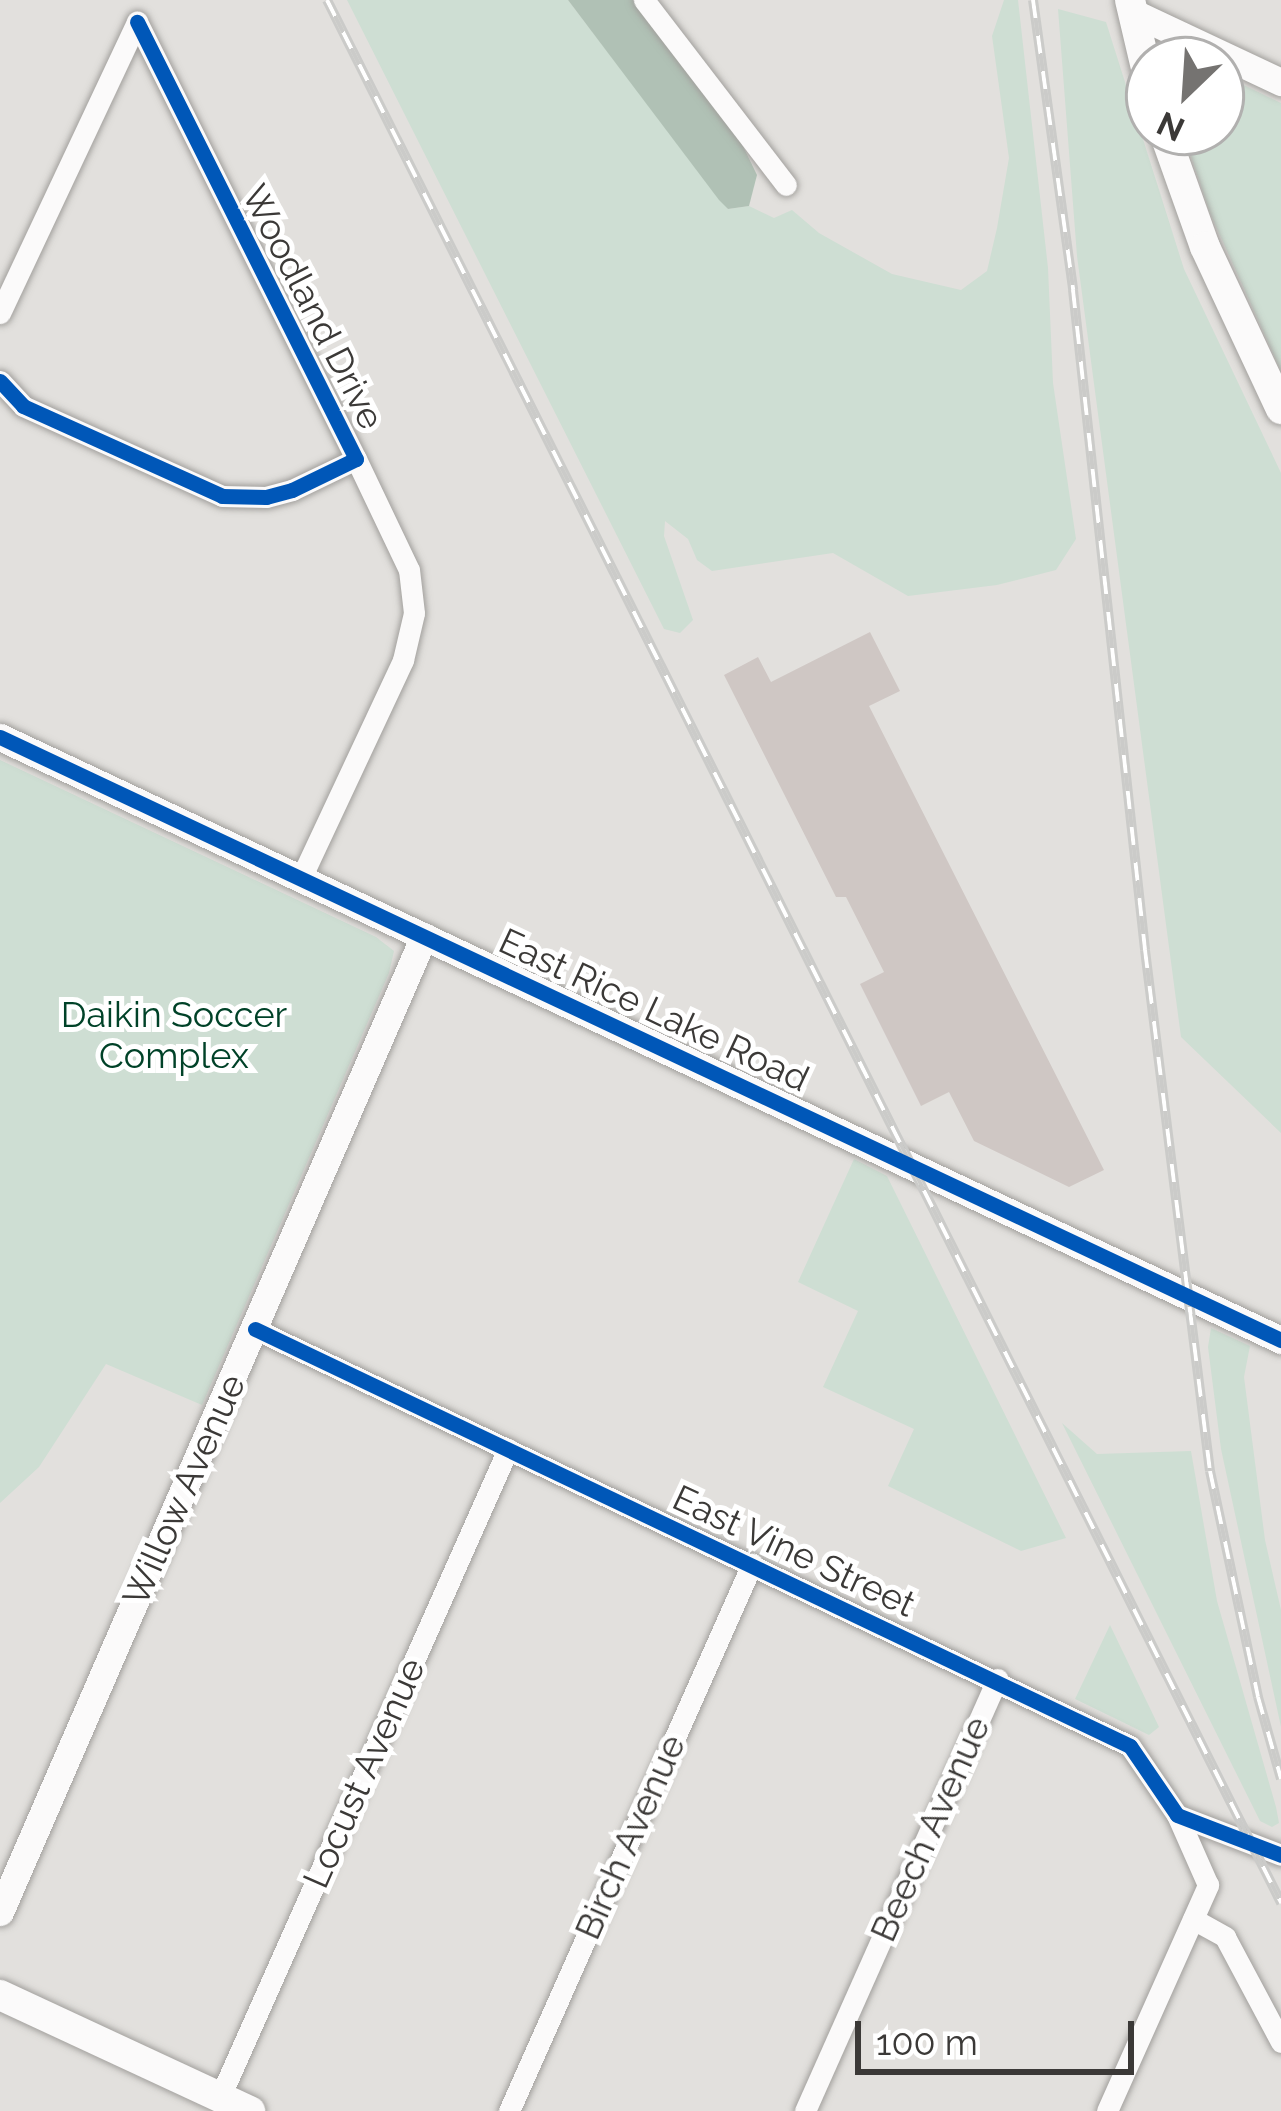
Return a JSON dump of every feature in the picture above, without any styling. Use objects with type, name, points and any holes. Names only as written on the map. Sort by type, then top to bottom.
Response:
[{"type":"main road","points":[[1123,4],[1134,36]]},
{"type":"main road","points":[[1173,156],[1205,247],[1281,410]]},
{"type":"main road","points":[[0,1994],[250,2111]]},
{"type":"street","points":[[644,0],[786,185]]},
{"type":"street","points":[[1123,4],[1281,82]]},
{"type":"street","name":"Woodland Drive","points":[[0,314],[136,22],[409,570],[415,613],[403,660],[301,878]]},
{"type":"street","name":"Woodland Drive","points":[[0,381],[23,406],[222,496],[266,497],[292,490],[356,459]]},
{"type":"street","name":"East Rice Lake Road","points":[[0,737],[1281,1340]]},
{"type":"street","name":"Willow Avenue","points":[[0,1912],[424,936]]},
{"type":"street","name":"East Vine Street","points":[[255,1329],[1130,1746],[1177,1815],[1208,1885],[1192,1919]]},
{"type":"street","name":"Locust Avenue","points":[[220,2097],[508,1449]]},
{"type":"street","name":"Birch Avenue","points":[[509,2111],[752,1564]]},
{"type":"street","name":"Beech Avenue","points":[[805,2111],[997,1679]]},
{"type":"street","points":[[1177,1815],[1281,1855]]},
{"type":"street","points":[[1107,2111],[1192,1919],[1226,1936],[1281,2042]]},
{"type":"green space","points":[[347,0],[568,0],[728,209],[749,206],[774,218],[792,210],[819,233],[892,274],[961,290],[987,271],[997,228],[1009,158],[992,36],[1004,0],[1018,0],[1048,268],[1053,383],[1076,539],[1056,570],[997,585],[908,596],[833,553],[712,571],[697,560],[688,539],[665,521],[664,536],[693,620],[680,633],[664,629]]},
{"type":"green space","points":[[568,0],[633,0],[741,142],[757,175],[749,206],[728,209],[719,200]]},
{"type":"green space","points":[[1058,9],[1106,22],[1125,82],[1125,156],[1148,156],[1184,269],[1281,473],[1281,1133],[1181,1037],[1077,256]]},
{"type":"green space","points":[[1245,86],[1281,103],[1281,371],[1210,213],[1191,156],[1245,156]]},
{"type":"green space","name":"Daikin Soccer Complex","points":[[0,760],[376,937],[394,951],[389,973],[202,1405],[106,1364],[39,1467],[0,1503]]},
{"type":"green space","points":[[854,1159],[887,1176],[1066,1538],[1021,1551],[888,1486],[914,1429],[823,1387],[858,1311],[798,1282]]},
{"type":"green space","points":[[1211,1328],[1250,1346],[1244,1377],[1265,1540],[1281,1610],[1281,1727],[1221,1449],[1208,1347]]},
{"type":"green space","points":[[1062,1423],[1097,1454],[1191,1451],[1217,1601],[1276,1807],[1279,1823],[1272,1827],[1260,1821]]},
{"type":"green space","points":[[1110,1625],[1159,1727],[1149,1735],[1075,1699]]},
{"type":"building","points":[[870,632],[900,691],[869,706],[1104,1170],[1069,1187],[974,1141],[949,1092],[921,1106],[860,984],[884,972],[846,897],[836,897],[724,675],[758,657],[771,682]]},
{"type":"railway","points":[[327,0],[1281,1903]]},
{"type":"railway","points":[[1033,0],[1073,290],[1145,950],[1210,1471],[1258,1697],[1281,1779]]},
{"type":"cycle path","points":[[0,381],[23,406],[222,496],[266,497],[292,490],[356,459],[137,22]]},
{"type":"cycle path","points":[[0,737],[1281,1340]]},
{"type":"cycle path","points":[[255,1329],[1130,1746],[1177,1815],[1281,1855]]}]
